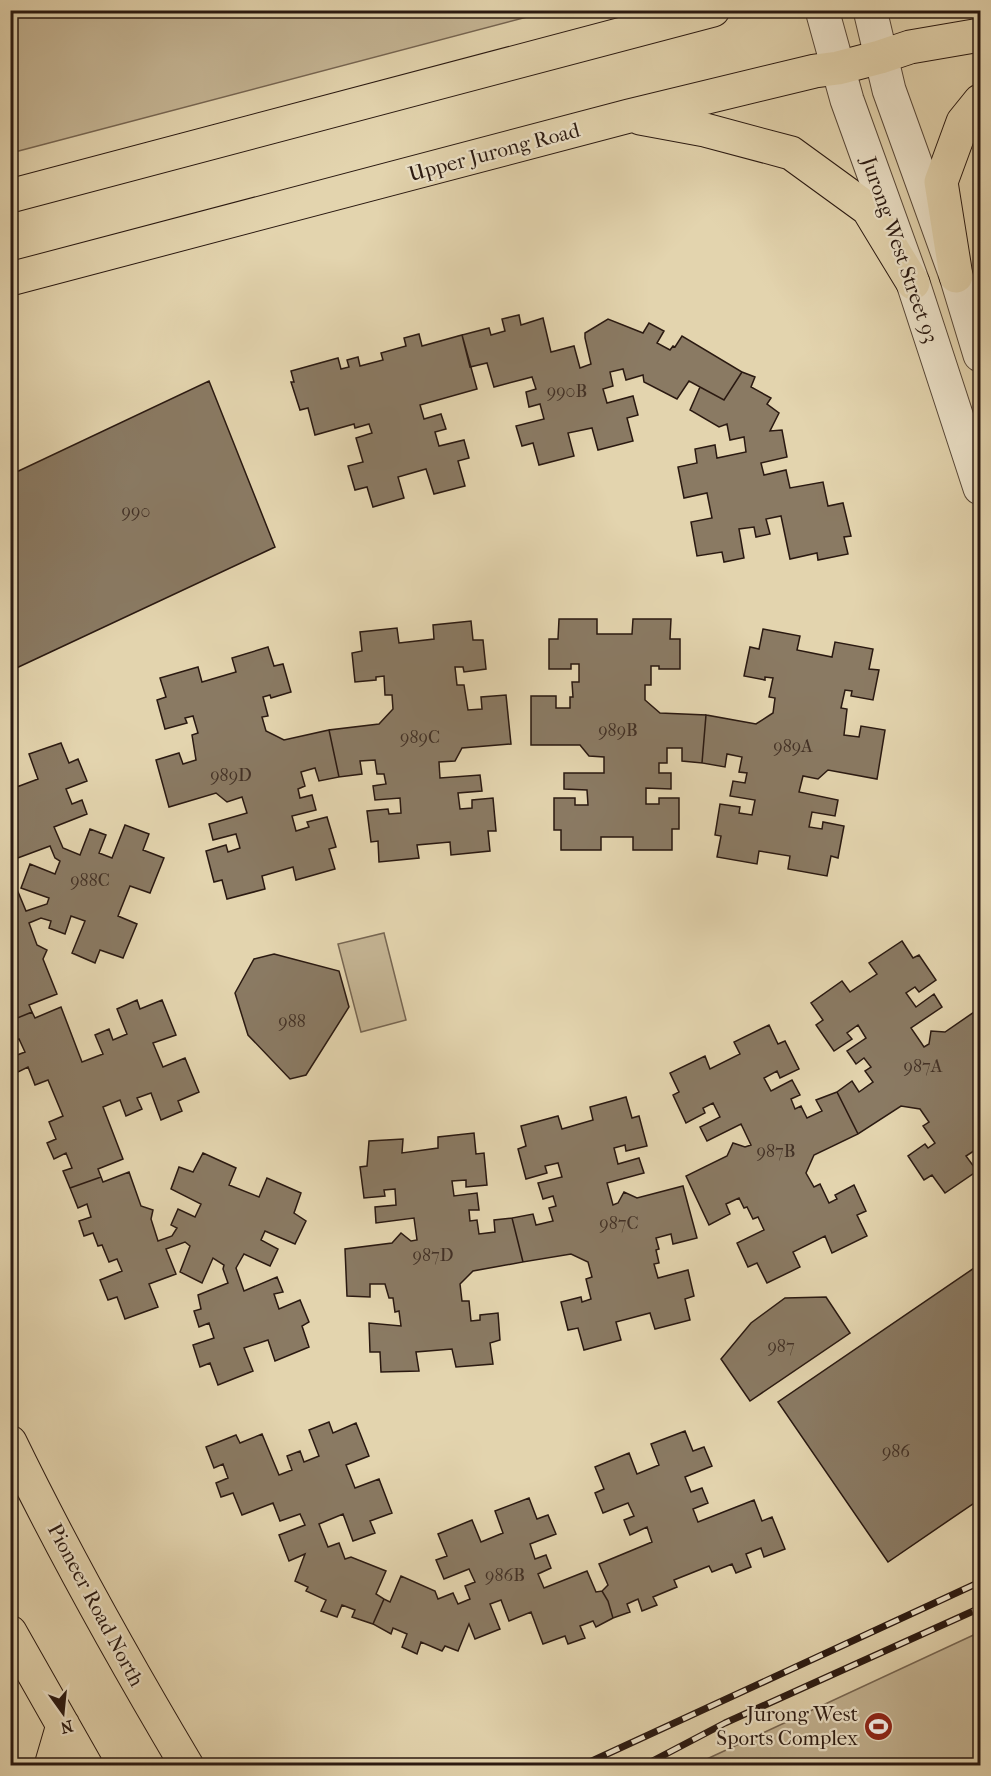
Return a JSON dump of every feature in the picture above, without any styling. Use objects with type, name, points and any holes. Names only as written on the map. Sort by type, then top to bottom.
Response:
[{"type":"main road","points":[[10,196],[713,10]]},
{"type":"main road","name":"Upper Jurong Road","points":[[10,279],[629,116],[815,71],[838,68],[910,47],[981,35]]},
{"type":"main road","points":[[956,276],[941,182],[963,122],[981,101]]},
{"type":"main road","points":[[629,116],[705,130],[790,153],[868,209],[913,283]]},
{"type":"main road","name":"Pioneer Road North","points":[[10,1442],[96,1608],[187,1766]]},
{"type":"main road","points":[[10,1632],[86,1766]]},
{"type":"main road","points":[[51,1766],[63,1725]]},
{"type":"street","name":"Jurong West Street 93","points":[[822,10],[847,100],[913,283],[981,488]]},
{"type":"street","name":"Jurong West Street 93","points":[[870,10],[889,90],[956,276],[981,355]]},
{"type":"shaded area","points":[[11,10],[550,10],[550,11],[11,153]]},
{"type":"shaded area","points":[[384,933],[406,1020],[361,1032],[338,944]]},
{"type":"shaded area","name":"Jurong West Sports Complex","points":[[980,1632],[980,1765],[694,1765]]},
{"type":"building","points":[[519,315],[521,325],[543,318],[551,352],[574,346],[580,368],[591,364],[585,333],[608,319],[643,333],[649,323],[664,331],[657,343],[670,350],[673,346],[675,347],[682,336],[742,372],[724,400],[689,381],[677,399],[644,382],[643,375],[626,380],[623,369],[610,372],[613,386],[603,389],[607,403],[633,396],[638,415],[627,418],[633,441],[598,450],[592,428],[568,433],[574,456],[539,465],[533,443],[522,446],[516,426],[544,419],[540,404],[529,407],[526,392],[536,389],[532,377],[494,387],[487,363],[470,367],[462,335],[489,328],[491,335],[505,331],[502,319]]},
{"type":"building","points":[[419,334],[422,346],[462,335],[477,389],[420,405],[424,419],[441,414],[446,429],[435,432],[439,446],[464,440],[469,458],[458,461],[465,486],[434,494],[426,469],[398,477],[404,498],[373,507],[367,487],[355,490],[348,466],[363,462],[356,438],[372,433],[369,424],[355,428],[354,424],[315,435],[308,408],[300,410],[291,382],[294,382],[291,371],[338,358],[341,369],[349,367],[347,360],[358,357],[360,366],[383,360],[381,353],[406,346],[404,338]]},
{"type":"building","points":[[742,372],[755,377],[751,387],[771,398],[767,404],[779,413],[770,431],[782,430],[787,457],[761,463],[764,475],[786,470],[790,488],[823,482],[828,506],[843,503],[851,536],[844,537],[848,554],[818,560],[817,553],[790,559],[781,516],[766,519],[770,534],[756,537],[754,527],[739,529],[744,558],[724,562],[722,552],[697,556],[691,522],[712,518],[707,493],[684,498],[678,467],[697,463],[695,449],[715,445],[717,458],[746,452],[744,437],[730,440],[727,424],[719,427],[690,410],[700,387],[724,400]]},
{"type":"building","points":[[209,381],[275,547],[10,671],[10,475]]},
{"type":"building","points":[[559,619],[597,619],[597,634],[632,634],[633,619],[671,619],[670,639],[680,639],[680,669],[659,669],[659,666],[651,666],[651,685],[645,685],[645,700],[660,713],[706,715],[702,763],[682,761],[682,748],[667,748],[667,763],[659,763],[659,773],[671,773],[671,789],[646,788],[646,804],[659,804],[659,798],[679,798],[679,829],[672,829],[672,850],[633,850],[633,837],[601,837],[601,850],[561,850],[561,830],[554,830],[554,798],[575,798],[575,805],[588,805],[587,790],[564,789],[564,773],[604,773],[604,757],[589,756],[580,745],[531,745],[531,696],[556,696],[556,708],[570,708],[570,697],[573,697],[572,682],[579,682],[579,664],[571,664],[571,669],[549,669],[549,639],[558,639]]},
{"type":"building","points":[[471,621],[473,640],[483,640],[486,669],[464,672],[463,667],[455,667],[457,685],[464,685],[468,710],[482,709],[481,697],[506,695],[511,744],[462,748],[455,761],[439,762],[440,778],[480,775],[482,791],[458,793],[460,809],[472,808],[472,800],[493,798],[496,831],[488,831],[490,851],[451,855],[450,842],[417,845],[419,858],[379,862],[378,841],[371,842],[367,811],[388,809],[389,814],[401,813],[400,798],[375,800],[373,786],[386,784],[384,774],[377,774],[375,760],[360,761],[362,774],[339,777],[329,730],[379,724],[393,709],[392,695],[385,695],[384,676],[376,677],[376,680],[355,682],[352,653],[362,651],[360,632],[397,628],[399,643],[434,639],[433,625]]},
{"type":"building","points":[[763,629],[800,636],[797,650],[832,657],[835,642],[873,649],[869,669],[879,670],[873,700],[851,696],[852,691],[845,690],[841,708],[847,709],[844,735],[859,737],[861,726],[885,730],[877,779],[828,770],[818,779],[803,776],[799,792],[838,800],[835,816],[812,812],[809,827],[822,829],[823,822],[844,826],[838,858],[831,856],[827,876],[788,869],[790,856],[759,851],[757,864],[717,857],[721,836],[715,835],[720,804],[740,807],[739,813],[752,815],[755,800],[730,796],[733,781],[745,783],[747,773],[739,772],[742,757],[727,754],[725,767],[702,763],[706,715],[756,724],[773,713],[775,698],[769,697],[773,678],[765,677],[765,680],[744,676],[750,647],[759,649]]},
{"type":"building","points":[[268,647],[274,666],[283,664],[291,692],[271,698],[270,695],[263,697],[268,716],[262,717],[266,731],[284,740],[329,730],[339,777],[319,781],[315,768],[301,772],[305,786],[298,789],[300,798],[312,795],[316,810],[292,816],[296,831],[309,827],[307,822],[327,817],[336,847],[329,849],[335,869],[296,880],[293,867],[262,876],[265,889],[227,899],[222,880],[214,882],[206,851],[226,845],[228,852],[240,848],[236,834],[213,840],[209,824],[247,813],[242,797],[227,802],[216,793],[169,807],[156,760],[179,753],[183,764],[196,760],[192,735],[198,733],[193,716],[185,718],[187,723],[165,729],[157,700],[166,697],[160,678],[198,667],[202,682],[236,672],[232,658]]},
{"type":"building","points":[[61,743],[69,763],[78,759],[87,781],[66,789],[72,804],[82,800],[87,814],[54,827],[63,848],[80,855],[90,829],[106,835],[99,853],[112,858],[125,825],[149,834],[143,850],[164,858],[150,893],[130,886],[118,916],[137,924],[123,958],[100,950],[95,963],[72,953],[85,921],[71,916],[65,934],[49,928],[51,921],[41,918],[29,923],[37,945],[47,950],[43,959],[57,994],[29,1005],[32,1012],[10,1021],[10,889],[16,887],[26,911],[47,904],[49,898],[21,888],[30,864],[55,874],[60,861],[55,858],[50,846],[15,859],[10,846],[10,780],[14,788],[38,779],[29,754]]},
{"type":"building","points":[[902,941],[913,958],[919,955],[936,980],[919,992],[915,987],[906,993],[916,1007],[934,994],[942,1007],[911,1028],[924,1047],[929,1044],[931,1031],[945,1032],[980,1008],[980,1060],[976,1063],[980,1070],[980,1147],[966,1156],[977,1171],[945,1193],[932,1175],[924,1180],[908,1156],[925,1144],[928,1148],[935,1143],[923,1126],[929,1122],[920,1109],[901,1106],[858,1134],[837,1092],[852,1081],[859,1092],[873,1082],[865,1071],[871,1067],[864,1058],[856,1064],[847,1051],[866,1038],[858,1025],[847,1033],[852,1039],[834,1051],[816,1025],[823,1020],[811,1003],[842,981],[850,992],[877,974],[869,963]]},
{"type":"building","points":[[274,954],[339,971],[349,1007],[306,1075],[290,1079],[248,1035],[235,993],[254,959]]},
{"type":"building","points":[[137,1000],[140,1009],[162,1000],[176,1035],[153,1043],[163,1067],[185,1058],[199,1092],[178,1101],[182,1111],[161,1120],[151,1093],[137,1098],[142,1109],[126,1116],[120,1100],[103,1107],[123,1159],[98,1169],[101,1177],[70,1188],[63,1171],[72,1168],[66,1153],[54,1159],[47,1143],[56,1139],[49,1122],[63,1116],[48,1080],[35,1085],[28,1067],[18,1072],[12,1057],[25,1052],[19,1039],[11,1042],[10,1021],[32,1012],[35,1018],[61,1007],[82,1062],[103,1054],[95,1035],[109,1029],[113,1040],[127,1034],[117,1009]]},
{"type":"building","points":[[769,1025],[778,1044],[785,1041],[799,1069],[780,1078],[777,1071],[764,1078],[771,1091],[792,1080],[800,1095],[791,1099],[795,1109],[801,1106],[807,1118],[822,1111],[816,1100],[837,1092],[858,1134],[814,1155],[806,1173],[814,1187],[820,1184],[829,1203],[837,1199],[835,1195],[854,1185],[866,1211],[857,1215],[867,1236],[832,1253],[825,1236],[793,1252],[800,1267],[767,1283],[757,1263],[748,1267],[737,1243],[764,1230],[758,1217],[753,1219],[739,1198],[726,1204],[730,1214],[709,1225],[686,1176],[727,1156],[733,1143],[745,1147],[751,1145],[741,1124],[707,1141],[700,1127],[720,1117],[713,1103],[703,1108],[705,1113],[686,1123],[673,1095],[679,1092],[670,1073],[705,1056],[710,1069],[740,1054],[734,1042]]},
{"type":"building","points":[[626,1097],[632,1118],[639,1116],[647,1146],[626,1151],[625,1145],[614,1148],[618,1164],[639,1158],[644,1173],[607,1183],[613,1205],[618,1203],[624,1192],[637,1198],[683,1186],[697,1238],[673,1244],[671,1234],[656,1238],[659,1263],[654,1264],[658,1278],[688,1270],[694,1296],[685,1299],[690,1320],[655,1329],[650,1313],[616,1322],[621,1340],[584,1350],[578,1328],[568,1330],[561,1302],[581,1297],[582,1302],[591,1299],[586,1279],[592,1277],[588,1262],[571,1254],[523,1262],[512,1218],[533,1214],[536,1225],[553,1221],[549,1208],[556,1206],[553,1196],[543,1199],[538,1183],[562,1177],[558,1163],[545,1166],[547,1173],[526,1179],[518,1149],[526,1146],[521,1126],[558,1116],[562,1129],[593,1120],[590,1107]]},
{"type":"building","points":[[474,1133],[476,1154],[484,1153],[487,1185],[466,1187],[466,1180],[452,1181],[454,1196],[477,1193],[479,1210],[469,1210],[470,1221],[477,1220],[479,1234],[495,1232],[494,1220],[512,1218],[523,1262],[473,1271],[460,1284],[462,1301],[469,1301],[471,1321],[480,1320],[480,1315],[498,1313],[500,1340],[490,1343],[493,1364],[456,1367],[452,1349],[416,1352],[419,1371],[381,1372],[380,1352],[370,1352],[369,1323],[401,1326],[399,1311],[395,1312],[393,1298],[389,1298],[385,1284],[370,1284],[370,1297],[347,1296],[345,1249],[392,1243],[401,1233],[411,1241],[417,1240],[414,1218],[376,1223],[375,1207],[396,1205],[395,1189],[384,1190],[385,1196],[364,1198],[360,1167],[367,1166],[369,1141],[403,1139],[402,1153],[438,1148],[438,1137]]},
{"type":"building","points":[[203,1153],[236,1168],[229,1185],[259,1197],[267,1178],[301,1193],[294,1213],[306,1221],[295,1244],[265,1231],[261,1240],[278,1249],[270,1266],[244,1254],[236,1268],[244,1291],[277,1277],[283,1292],[274,1294],[279,1309],[300,1300],[309,1322],[302,1326],[309,1347],[275,1361],[268,1340],[244,1348],[253,1371],[218,1385],[210,1363],[200,1367],[193,1345],[214,1338],[209,1323],[199,1327],[194,1311],[201,1309],[198,1295],[228,1283],[223,1269],[224,1265],[213,1258],[202,1283],[180,1272],[190,1246],[185,1242],[166,1249],[176,1274],[149,1284],[158,1307],[125,1319],[117,1297],[108,1300],[100,1280],[122,1271],[117,1259],[109,1262],[102,1245],[98,1246],[93,1233],[84,1236],[79,1221],[91,1217],[87,1204],[78,1208],[70,1188],[101,1177],[103,1182],[129,1172],[141,1206],[153,1210],[151,1219],[158,1241],[172,1236],[177,1228],[171,1225],[178,1209],[195,1217],[201,1204],[171,1189],[179,1167],[193,1172]]},
{"type":"building","points":[[980,1264],[980,1499],[888,1562],[778,1402]]},
{"type":"building","points":[[826,1297],[850,1333],[750,1401],[721,1359],[751,1323],[785,1298]]},
{"type":"building","points":[[329,1422],[333,1433],[356,1423],[369,1456],[346,1465],[355,1488],[379,1479],[392,1513],[370,1521],[375,1533],[353,1541],[343,1514],[319,1524],[328,1547],[339,1543],[345,1559],[351,1557],[386,1571],[376,1594],[384,1599],[373,1624],[352,1617],[355,1610],[342,1605],[337,1617],[321,1611],[326,1600],[306,1591],[308,1587],[295,1581],[305,1554],[289,1561],[279,1535],[305,1525],[300,1514],[280,1521],[273,1503],[242,1515],[233,1493],[221,1497],[216,1483],[228,1478],[223,1464],[214,1468],[206,1447],[236,1435],[240,1443],[262,1434],[279,1475],[292,1470],[287,1456],[300,1451],[304,1462],[319,1456],[309,1430]]},
{"type":"building","points":[[685,1431],[693,1451],[704,1447],[712,1466],[685,1477],[691,1492],[702,1488],[708,1503],[693,1509],[698,1522],[754,1500],[762,1521],[772,1517],[785,1549],[764,1557],[761,1548],[746,1554],[751,1567],[736,1573],[732,1564],[712,1572],[709,1566],[674,1580],[677,1587],[653,1597],[657,1605],[642,1611],[638,1599],[627,1604],[630,1612],[613,1618],[602,1591],[608,1585],[599,1564],[652,1542],[647,1527],[630,1535],[624,1520],[634,1516],[628,1503],[603,1513],[595,1493],[604,1489],[595,1467],[629,1453],[637,1474],[659,1465],[651,1444]]},
{"type":"building","points":[[529,1498],[537,1519],[548,1515],[556,1534],[530,1544],[535,1559],[546,1555],[551,1568],[538,1574],[544,1588],[587,1571],[596,1592],[602,1591],[608,1601],[613,1618],[596,1627],[593,1621],[580,1626],[585,1638],[568,1644],[565,1636],[543,1644],[531,1612],[509,1621],[501,1600],[490,1604],[500,1629],[475,1639],[469,1624],[458,1651],[445,1646],[442,1651],[421,1642],[417,1654],[402,1647],[407,1634],[393,1628],[391,1634],[373,1624],[384,1599],[390,1602],[401,1576],[435,1591],[438,1599],[453,1593],[458,1604],[470,1599],[465,1586],[475,1582],[469,1569],[444,1579],[436,1560],[447,1556],[438,1534],[472,1520],[481,1542],[503,1533],[495,1511]]},
{"type":"railway","points":[[581,1766],[980,1582]]},
{"type":"railway","points":[[643,1766],[725,1723],[980,1608]]},
{"type":"place","name":"Jurong West Sports Complex","points":[[879,1726]]}]
